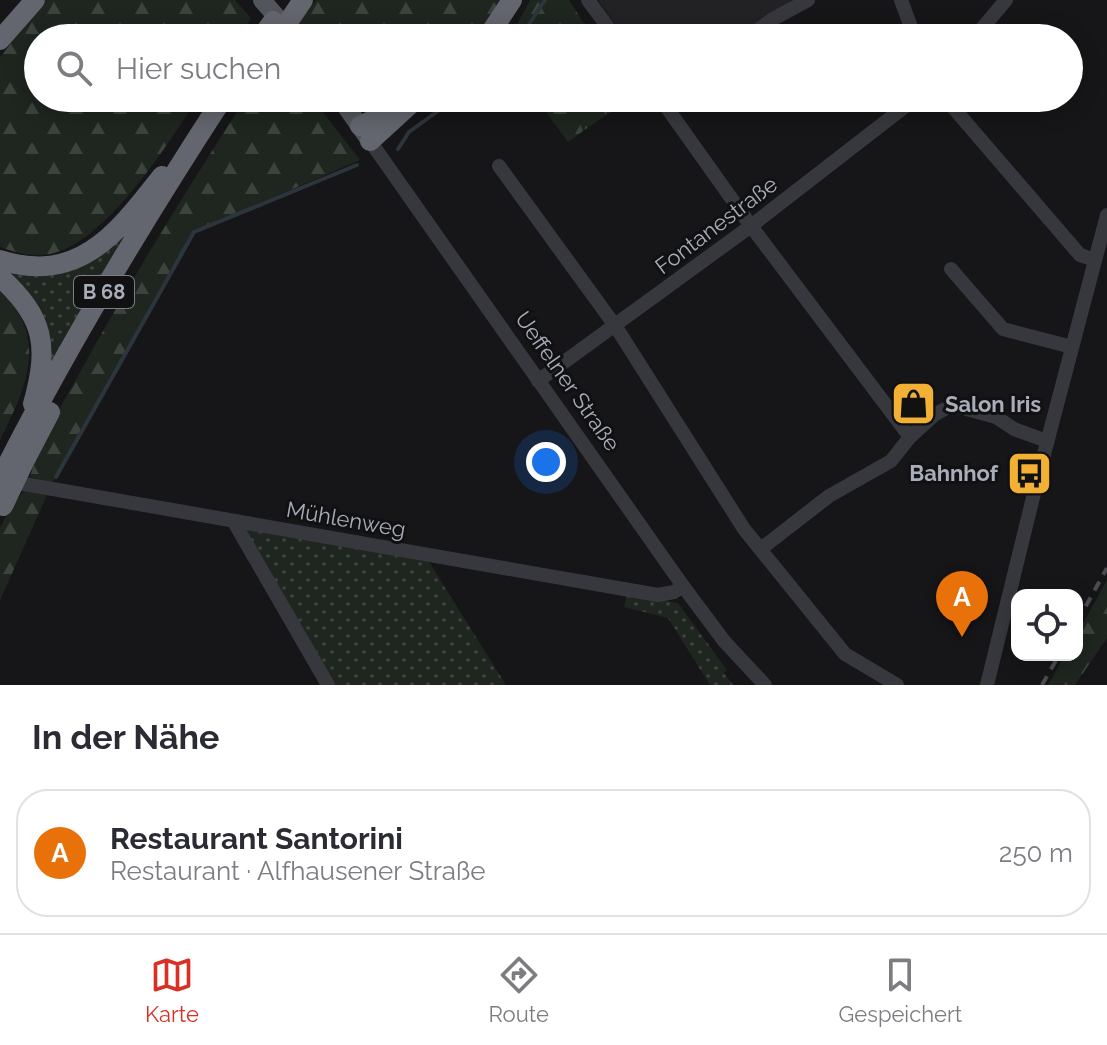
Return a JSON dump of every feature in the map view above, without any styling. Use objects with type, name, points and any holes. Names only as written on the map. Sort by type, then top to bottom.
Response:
[{"type":"highway","points":[[0,40],[35,0]]},
{"type":"highway","points":[[271,24],[287,0]]},
{"type":"highway","points":[[287,24],[303,0]]},
{"type":"highway","points":[[496,24],[512,0]]},
{"type":"highway","name":"B 68","points":[[20,450],[190,148],[214,112]]},
{"type":"highway","name":"B 68","points":[[0,479],[50,411],[229,112]]},
{"type":"highway","points":[[365,133],[396,112]]},
{"type":"highway","name":"B 68","points":[[0,260],[21,267],[45,268],[67,264],[113,232],[170,166],[190,148]]},
{"type":"highway","name":"B 68","points":[[0,277],[20,295],[37,321],[42,353],[34,399],[1,508]]},
{"type":"main road","points":[[262,0],[283,24]]},
{"type":"main road","name":"Ueffelner Straße","points":[[350,112],[365,133]]},
{"type":"street","points":[[588,0],[606,24]]},
{"type":"street","points":[[766,24],[808,0]]},
{"type":"street","points":[[901,0],[910,24]]},
{"type":"street","points":[[986,24],[1006,0]]},
{"type":"street","points":[[671,112],[751,226],[910,437]]},
{"type":"street","name":"Fontanestraße","points":[[538,381],[616,327],[898,112]]},
{"type":"street","points":[[957,112],[1080,255],[1095,260]]},
{"type":"street","name":"Ueffelner Straße","points":[[365,133],[683,586],[724,641],[765,685]]},
{"type":"street","points":[[499,166],[616,327],[744,529],[845,654],[897,685]]},
{"type":"street","points":[[987,685],[1107,215]]},
{"type":"street","points":[[951,269],[1003,329],[1072,347]]},
{"type":"street","points":[[762,548],[829,496],[891,461],[910,437],[934,415],[952,405],[996,417],[1014,429],[1047,441]]},
{"type":"street","name":"Mühlenweg","points":[[0,479],[658,595],[674,592],[683,586]]},
{"type":"street","points":[[234,522],[328,685]]},
{"type":"shaded area","points":[[598,0],[793,0],[757,24],[615,24]]},
{"type":"green space","points":[[46,0],[235,0],[251,18],[247,24],[27,24]]},
{"type":"green space","points":[[316,0],[504,0],[485,24],[299,23]]},
{"type":"green space","points":[[530,0],[569,0],[585,24],[517,24]]},
{"type":"green space","points":[[24,27],[24,112],[189,112],[135,188],[115,210],[74,244],[54,253],[34,255],[0,247],[0,57]]},
{"type":"green space","points":[[237,112],[323,112],[360,160],[192,232],[53,482],[30,477],[65,400],[165,226]]},
{"type":"green space","points":[[546,112],[576,112],[583,131],[568,142]]},
{"type":"green space","points":[[576,112],[611,112],[583,131]]},
{"type":"green space","points":[[132,222],[46,375],[49,353],[0,266],[45,274]]},
{"type":"green space","points":[[0,290],[25,326],[29,345],[25,382],[0,440]]},
{"type":"green space","points":[[24,491],[47,495],[0,600],[0,528],[10,508]]},
{"type":"green space","points":[[244,528],[429,562],[506,685],[334,685]]},
{"type":"green space","points":[[1107,580],[1107,638],[1075,685],[1048,685],[1062,661],[1083,661],[1083,623]]},
{"type":"green space","points":[[627,594],[678,603],[727,670],[724,673],[733,685],[710,685],[668,618],[624,607]]},
{"type":"waterway","points":[[529,24],[545,0]]},
{"type":"waterway","points":[[398,149],[409,132],[437,112]]},
{"type":"waterway","points":[[56,477],[194,232],[357,165]]},
{"type":"railway","points":[[1083,611],[1107,568]]},
{"type":"railway","points":[[1042,685],[1056,661]]},
{"type":"place","name":"Salon Iris","points":[[914,404]]},
{"type":"place","name":"Bahnhof","points":[[1029,473]]},
{"type":"place","name":"Restaurant Santorini","points":[[962,637]]}]
